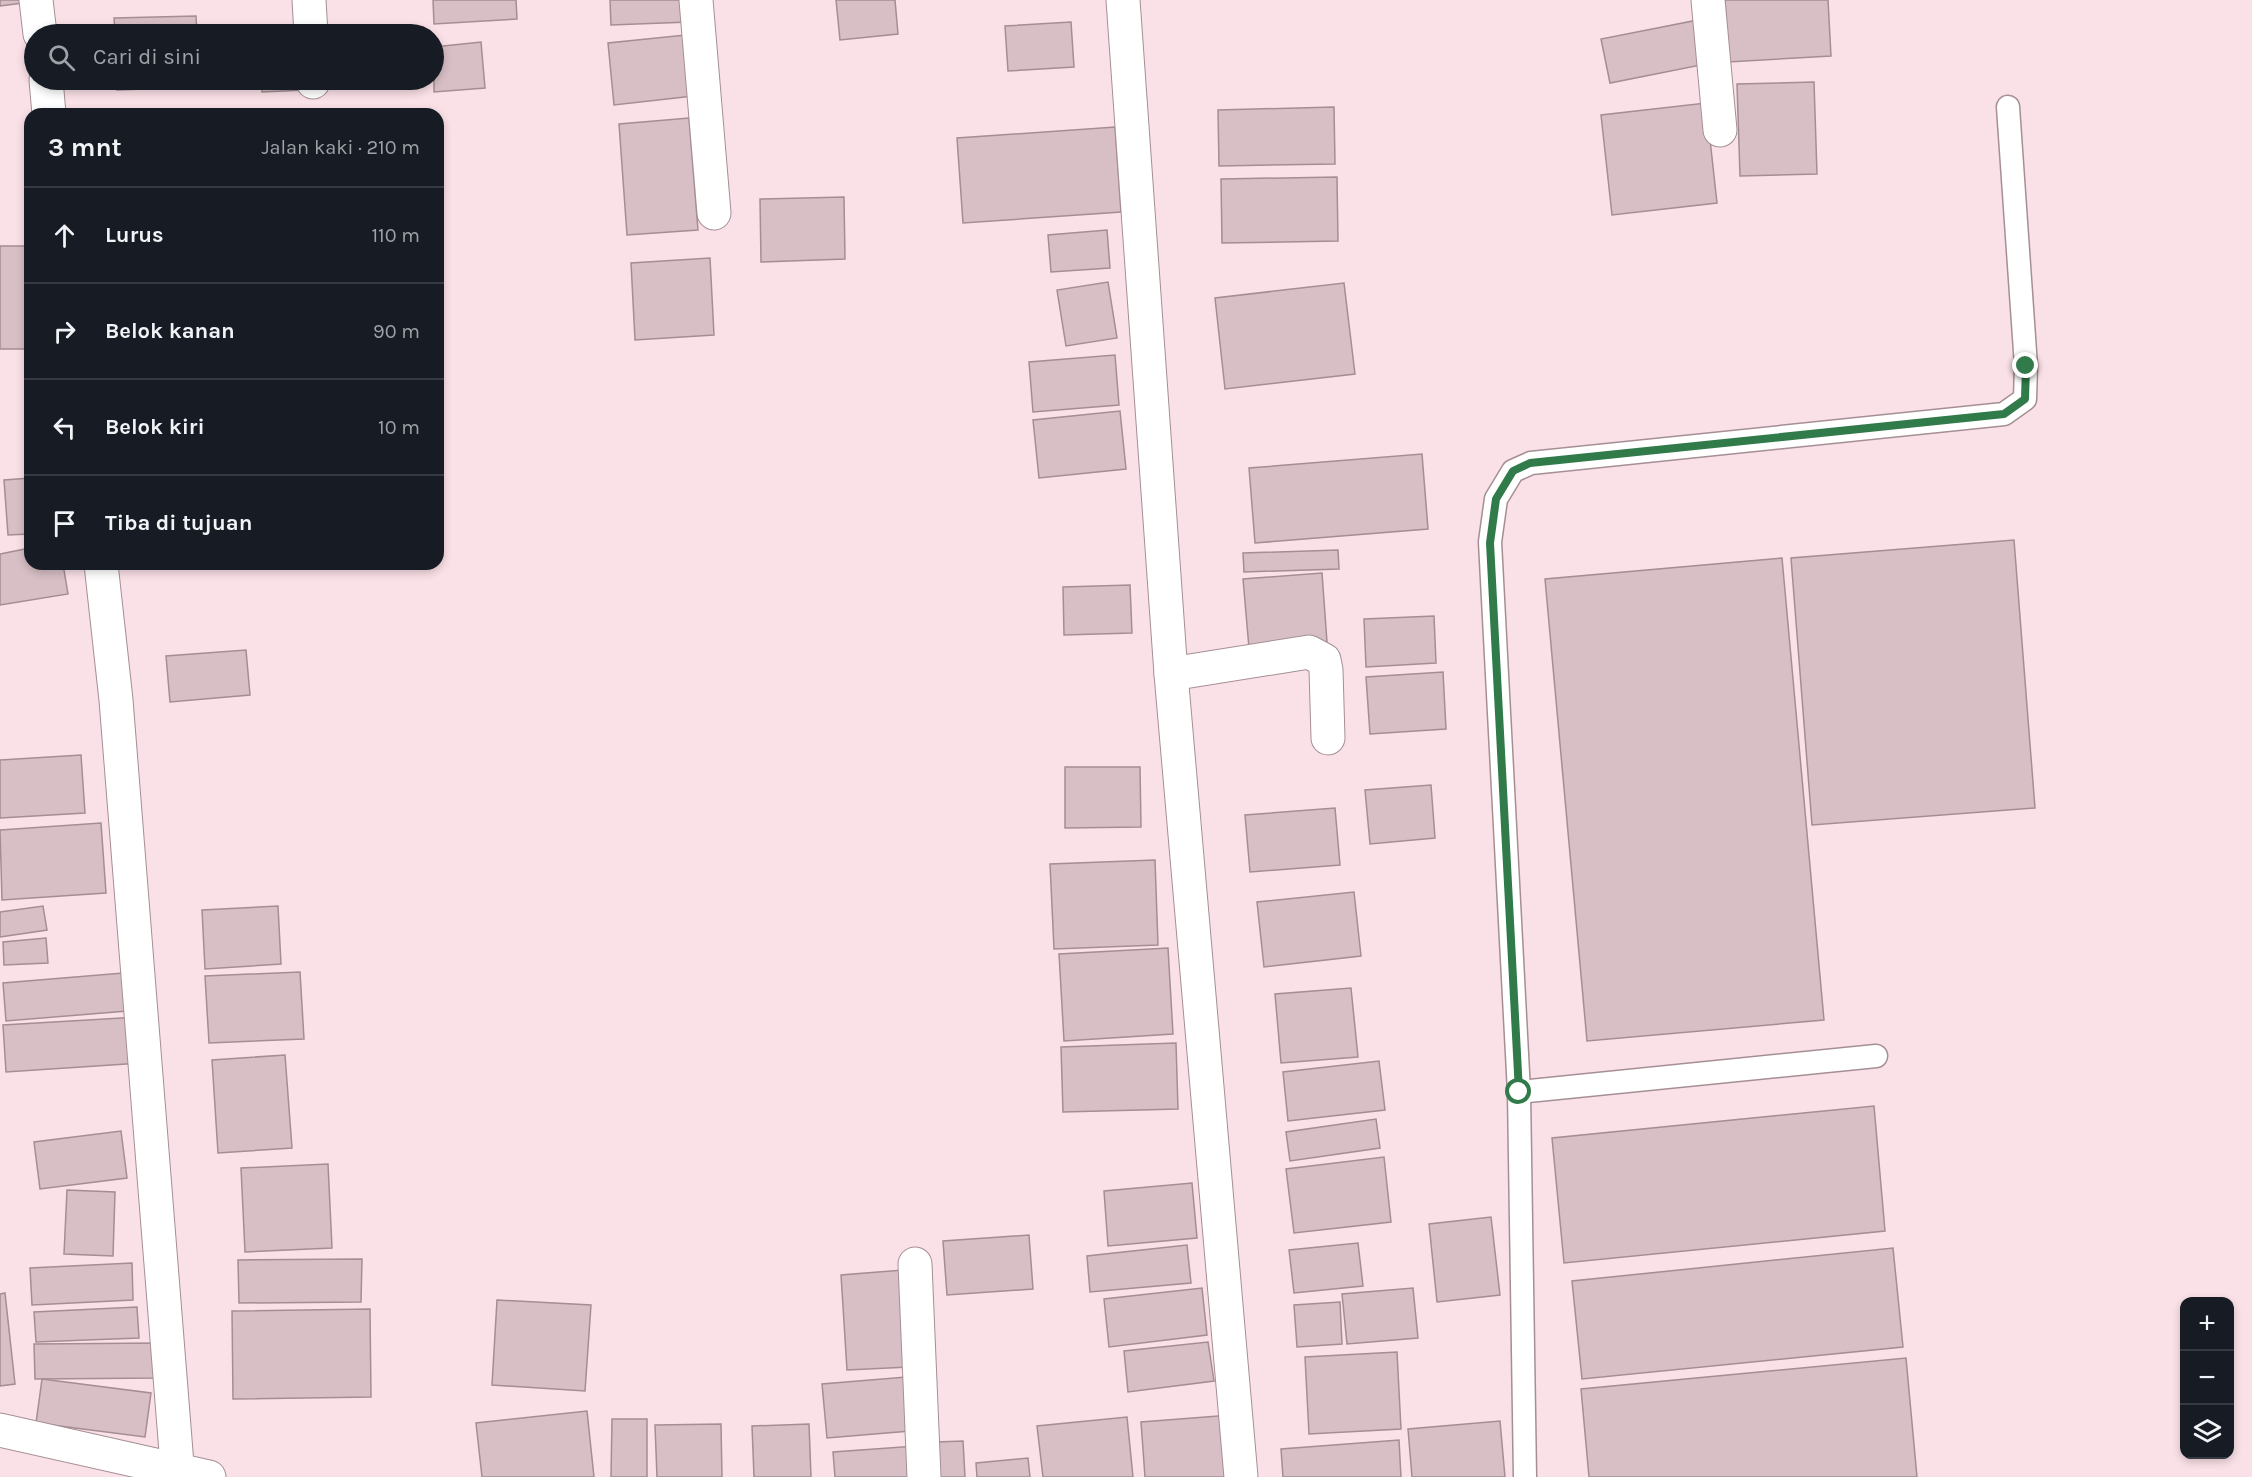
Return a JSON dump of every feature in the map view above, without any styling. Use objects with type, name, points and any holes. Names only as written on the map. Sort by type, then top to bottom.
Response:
[{"type":"street","points":[[36,0],[39,24]]},
{"type":"street","points":[[309,0],[310,24]]},
{"type":"street","points":[[696,0],[714,213]]},
{"type":"street","points":[[1123,0],[1171,674],[1241,1477]]},
{"type":"street","points":[[1708,0],[1720,130]]},
{"type":"street","points":[[46,90],[49,108]]},
{"type":"street","points":[[0,1430],[189,1475],[102,570]]},
{"type":"street","points":[[1171,674],[1309,652],[1317,654],[1324,660],[1326,670],[1328,738]]},
{"type":"street","points":[[915,1264],[924,1477]]},
{"type":"lane","points":[[1525,1477],[1519,1092],[1490,543],[1496,499],[1513,471],[1530,463],[2004,414],[2025,399],[2026,366],[2007,107]]},
{"type":"lane","points":[[1519,1092],[1876,1056]]},
{"type":"building","points":[[0,0],[30,0],[30,2],[0,6]]},
{"type":"building","points":[[433,0],[516,0],[517,19],[434,24]]},
{"type":"building","points":[[610,0],[688,0],[689,22],[611,25]]},
{"type":"building","points":[[836,0],[895,0],[898,34],[840,40]]},
{"type":"building","points":[[1725,0],[1828,0],[1831,56],[1728,62]]},
{"type":"building","points":[[196,16],[196,24],[114,24],[114,18]]},
{"type":"building","points":[[1698,20],[1706,64],[1610,83],[1601,39]]},
{"type":"building","points":[[1071,22],[1074,67],[1008,71],[1005,26]]},
{"type":"building","points":[[695,34],[702,95],[614,105],[608,43]]},
{"type":"building","points":[[481,42],[485,88],[434,92],[434,90],[444,90],[444,46]]},
{"type":"building","points":[[1814,82],[1817,174],[1740,176],[1737,84]]},
{"type":"building","points":[[262,90],[306,90],[262,92]]},
{"type":"building","points":[[1706,103],[1717,203],[1612,215],[1601,115]]},
{"type":"building","points":[[1334,107],[1335,164],[1219,166],[1218,110]]},
{"type":"building","points":[[689,118],[698,230],[627,235],[619,124]]},
{"type":"building","points":[[1115,127],[1121,212],[963,223],[957,138]]},
{"type":"building","points":[[1337,177],[1338,241],[1222,243],[1221,179]]},
{"type":"building","points":[[844,197],[845,259],[761,262],[760,199]]},
{"type":"building","points":[[1107,230],[1110,268],[1051,272],[1048,235]]},
{"type":"building","points":[[0,246],[24,246],[24,349],[0,349]]},
{"type":"building","points":[[710,258],[714,335],[635,340],[631,263]]},
{"type":"building","points":[[1108,282],[1117,338],[1066,346],[1057,290]]},
{"type":"building","points":[[1344,283],[1355,374],[1225,389],[1215,298]]},
{"type":"building","points":[[1115,355],[1119,405],[1033,412],[1029,362]]},
{"type":"building","points":[[1120,411],[1126,469],[1039,478],[1033,420]]},
{"type":"building","points":[[1422,454],[1428,529],[1255,543],[1249,468]]},
{"type":"building","points":[[24,478],[24,534],[8,535],[4,480]]},
{"type":"building","points":[[2014,540],[2035,808],[1812,825],[1791,558]]},
{"type":"building","points":[[24,549],[24,570],[64,570],[68,594],[0,605],[0,554]]},
{"type":"building","points":[[1338,550],[1339,569],[1244,572],[1243,553]]},
{"type":"building","points":[[1782,558],[1824,1020],[1587,1041],[1545,579]]},
{"type":"building","points":[[1322,573],[1327,642],[1249,648],[1243,579]]},
{"type":"building","points":[[1130,585],[1132,633],[1064,635],[1063,587]]},
{"type":"building","points":[[1434,616],[1436,663],[1366,667],[1364,619]]},
{"type":"building","points":[[246,650],[250,695],[170,702],[166,656]]},
{"type":"building","points":[[1443,672],[1446,729],[1370,734],[1366,677]]},
{"type":"building","points":[[81,755],[85,813],[0,818],[0,760]]},
{"type":"building","points":[[1065,767],[1140,767],[1141,827],[1065,828]]},
{"type":"building","points":[[1431,785],[1435,838],[1370,844],[1365,790]]},
{"type":"building","points":[[1335,808],[1340,865],[1250,872],[1245,815]]},
{"type":"building","points":[[101,823],[106,893],[2,900],[0,830]]},
{"type":"building","points":[[1155,860],[1158,945],[1054,949],[1050,864]]},
{"type":"building","points":[[1354,892],[1361,956],[1264,967],[1257,902]]},
{"type":"building","points":[[43,906],[47,930],[0,937],[0,912]]},
{"type":"building","points":[[278,906],[281,964],[205,969],[202,910]]},
{"type":"building","points":[[46,938],[48,963],[4,965],[3,942]]},
{"type":"building","points":[[1168,948],[1173,1034],[1064,1041],[1059,954]]},
{"type":"building","points":[[300,972],[304,1039],[209,1043],[205,976]]},
{"type":"building","points":[[123,973],[127,1011],[6,1021],[3,983]]},
{"type":"building","points":[[1351,988],[1358,1057],[1281,1063],[1275,994]]},
{"type":"building","points":[[138,1017],[141,1063],[6,1072],[3,1025]]},
{"type":"building","points":[[1176,1043],[1178,1109],[1063,1112],[1061,1047]]},
{"type":"building","points":[[285,1055],[292,1148],[218,1153],[212,1060]]},
{"type":"building","points":[[1379,1061],[1385,1110],[1288,1121],[1283,1072]]},
{"type":"building","points":[[1874,1106],[1885,1231],[1564,1263],[1552,1138]]},
{"type":"building","points":[[1376,1119],[1380,1148],[1290,1161],[1286,1132]]},
{"type":"building","points":[[121,1131],[127,1178],[40,1189],[34,1142]]},
{"type":"building","points":[[1384,1157],[1391,1222],[1294,1233],[1286,1169]]},
{"type":"building","points":[[328,1164],[332,1248],[245,1252],[241,1168]]},
{"type":"building","points":[[1192,1183],[1197,1238],[1108,1246],[1104,1191]]},
{"type":"building","points":[[67,1190],[115,1192],[113,1256],[64,1254]]},
{"type":"building","points":[[1491,1217],[1500,1295],[1437,1302],[1429,1224]]},
{"type":"building","points":[[1029,1235],[1033,1289],[947,1295],[943,1241]]},
{"type":"building","points":[[1358,1243],[1363,1286],[1294,1293],[1289,1250]]},
{"type":"building","points":[[1187,1245],[1191,1283],[1090,1292],[1087,1256]]},
{"type":"building","points":[[1893,1248],[1903,1347],[1582,1379],[1572,1281]]},
{"type":"building","points":[[362,1259],[361,1302],[239,1303],[238,1260]]},
{"type":"building","points":[[132,1263],[133,1300],[32,1305],[30,1268]]},
{"type":"building","points":[[903,1270],[909,1367],[847,1370],[841,1275]]},
{"type":"building","points":[[1202,1288],[1207,1335],[1109,1347],[1104,1299]]},
{"type":"building","points":[[1413,1288],[1418,1338],[1347,1344],[1342,1294]]},
{"type":"building","points":[[5,1293],[15,1384],[0,1386],[0,1294]]},
{"type":"building","points":[[497,1300],[591,1305],[585,1391],[492,1385]]},
{"type":"building","points":[[1340,1302],[1342,1344],[1297,1347],[1294,1305]]},
{"type":"building","points":[[137,1307],[139,1338],[36,1342],[34,1312]]},
{"type":"building","points":[[370,1309],[371,1397],[233,1399],[232,1311]]},
{"type":"building","points":[[1208,1342],[1214,1381],[1128,1392],[1124,1351]]},
{"type":"building","points":[[160,1343],[160,1378],[35,1379],[34,1344]]},
{"type":"building","points":[[1397,1352],[1401,1429],[1309,1434],[1305,1357]]},
{"type":"building","points":[[1906,1358],[1917,1477],[1589,1477],[1581,1389]]},
{"type":"building","points":[[906,1377],[910,1431],[827,1438],[822,1384]]},
{"type":"building","points":[[42,1379],[151,1393],[145,1437],[36,1423]]},
{"type":"building","points":[[587,1411],[594,1477],[482,1477],[476,1423]]},
{"type":"building","points":[[1231,1415],[1236,1477],[1145,1477],[1141,1422]]},
{"type":"building","points":[[1127,1417],[1133,1477],[1043,1477],[1037,1426]]},
{"type":"building","points":[[612,1419],[647,1419],[647,1477],[611,1477]]},
{"type":"building","points":[[1500,1421],[1505,1477],[1412,1477],[1408,1429]]},
{"type":"building","points":[[721,1424],[722,1477],[657,1477],[655,1425]]},
{"type":"building","points":[[809,1424],[811,1477],[754,1477],[752,1426]]},
{"type":"building","points":[[1399,1440],[1401,1477],[1283,1477],[1281,1449]]},
{"type":"building","points":[[963,1441],[965,1477],[938,1477],[936,1442]]},
{"type":"building","points":[[916,1446],[918,1477],[835,1477],[833,1452]]},
{"type":"building","points":[[1028,1458],[1030,1477],[977,1477],[976,1463]]},
{"type":"route","points":[[1519,1092],[1490,543],[1496,499],[1513,471],[1530,463],[2004,414],[2025,399],[2026,366]]}]
